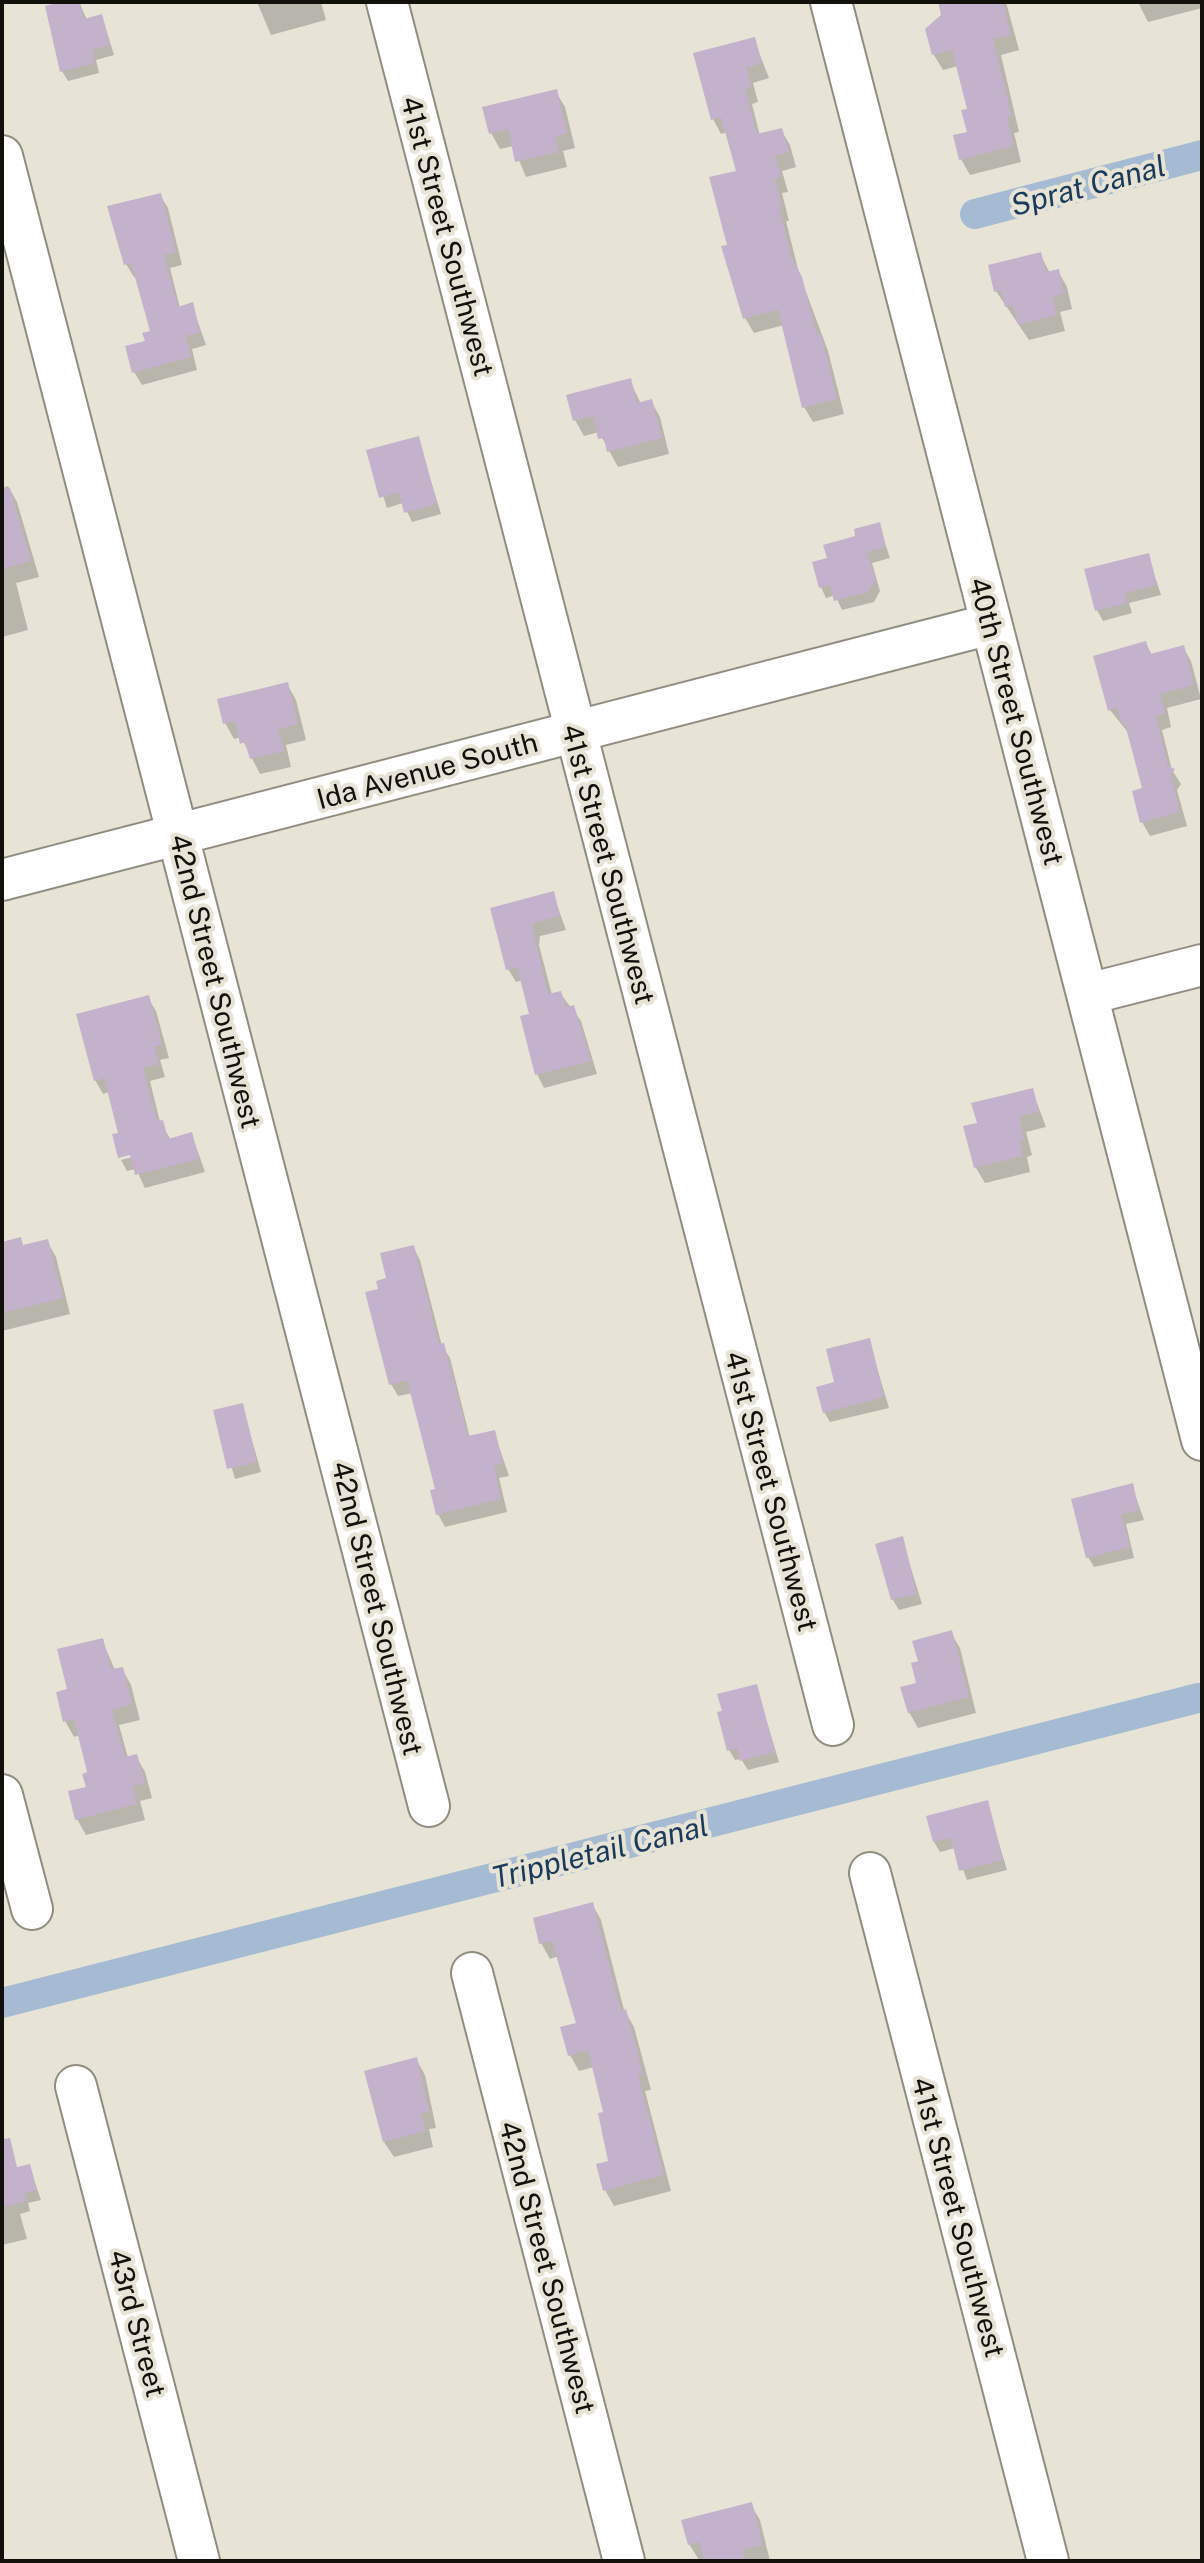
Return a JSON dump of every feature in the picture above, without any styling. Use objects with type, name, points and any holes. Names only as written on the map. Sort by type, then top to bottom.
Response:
[{"type":"street","name":"41st Street Southwest","points":[[387,2],[833,1725]]},
{"type":"street","name":"40th Street Southwest","points":[[831,2],[1202,1440]]},
{"type":"street","name":"42nd Street Southwest","points":[[2,156],[429,1806]]},
{"type":"street","name":"Ida Avenue South","points":[[2,880],[991,624]]},
{"type":"street","points":[[1088,994],[1202,965]]},
{"type":"street","points":[[2,1795],[32,1909]]},
{"type":"street","name":"41st Street Southwest","points":[[870,1873],[1048,2561]]},
{"type":"street","name":"42nd Street Southwest","points":[[472,1973],[624,2561]]},
{"type":"street","name":"43rd Street","points":[[76,2086],[199,2561]]},
{"type":"building","points":[[80,2],[84,19],[102,14],[110,45],[92,50],[95,63],[60,72],[45,6]]},
{"type":"building","points":[[938,2],[1003,2],[1011,35],[993,39],[1012,116],[1007,118],[1014,146],[959,160],[953,135],[967,132],[961,110],[967,109],[952,50],[932,55],[925,29],[941,15]]},
{"type":"building","points":[[755,37],[762,63],[746,68],[752,87],[745,89],[757,134],[782,128],[789,152],[775,156],[781,177],[775,179],[782,206],[779,207],[791,256],[802,277],[817,335],[821,334],[837,399],[802,408],[778,310],[743,319],[721,246],[727,245],[709,177],[736,171],[721,117],[711,120],[693,53]]},
{"type":"building","points":[[557,89],[567,133],[555,136],[559,152],[515,162],[508,129],[489,134],[482,107]]},
{"type":"building","points":[[161,193],[176,252],[164,255],[178,307],[193,302],[200,332],[186,336],[191,357],[132,373],[125,346],[145,341],[142,333],[150,331],[131,263],[124,265],[107,206]]},
{"type":"building","points":[[1041,252],[1046,272],[1059,269],[1064,294],[1052,297],[1057,315],[1018,325],[1013,306],[1005,307],[1001,290],[994,292],[988,265]]},
{"type":"building","points":[[631,378],[637,403],[652,399],[662,438],[607,452],[604,438],[598,439],[593,416],[573,421],[566,395]]},
{"type":"building","points":[[419,436],[437,504],[404,513],[399,492],[379,498],[366,450]]},
{"type":"building","points":[[10,488],[31,561],[2,569],[2,489]]},
{"type":"building","points":[[880,522],[886,547],[867,552],[876,579],[868,592],[834,601],[830,585],[819,588],[812,562],[827,558],[823,545],[855,536],[854,529]]},
{"type":"building","points":[[1149,553],[1157,585],[1125,593],[1127,603],[1095,611],[1084,569]]},
{"type":"building","points":[[1146,641],[1150,654],[1184,645],[1194,685],[1160,694],[1165,713],[1156,716],[1168,766],[1175,769],[1171,775],[1180,812],[1140,823],[1132,791],[1142,788],[1125,724],[1122,724],[1117,708],[1108,711],[1093,656]]},
{"type":"building","points":[[288,682],[298,724],[278,729],[284,751],[250,759],[245,742],[240,744],[235,721],[223,724],[217,699]]},
{"type":"building","points":[[554,891],[560,916],[533,923],[533,930],[548,994],[561,991],[566,1007],[574,1005],[591,1061],[535,1075],[520,1016],[529,1014],[517,967],[506,970],[490,908]]},
{"type":"building","points":[[149,995],[162,1044],[154,1047],[159,1064],[143,1068],[157,1121],[163,1120],[168,1139],[192,1132],[199,1159],[135,1175],[130,1155],[118,1158],[112,1134],[118,1133],[104,1078],[94,1081],[76,1014]]},
{"type":"building","points":[[1033,1088],[1039,1111],[1019,1117],[1024,1139],[1019,1141],[1023,1156],[974,1168],[963,1126],[977,1123],[971,1103]]},
{"type":"building","points":[[21,1237],[23,1245],[48,1239],[63,1298],[2,1313],[2,1242]]},
{"type":"building","points":[[414,1245],[439,1344],[444,1343],[468,1436],[495,1430],[503,1463],[494,1466],[501,1499],[436,1515],[430,1490],[435,1489],[407,1380],[389,1385],[365,1292],[378,1289],[376,1281],[386,1278],[380,1253]]},
{"type":"building","points":[[870,1338],[884,1397],[823,1413],[816,1387],[834,1382],[826,1349]]},
{"type":"building","points":[[243,1403],[257,1462],[227,1469],[213,1410]]},
{"type":"building","points":[[1133,1483],[1139,1510],[1121,1514],[1130,1547],[1086,1558],[1071,1499]]},
{"type":"building","points":[[903,1536],[917,1594],[891,1600],[875,1544]]},
{"type":"building","points":[[952,1630],[969,1697],[908,1713],[900,1687],[916,1683],[911,1663],[918,1661],[912,1641]]},
{"type":"building","points":[[103,1638],[111,1669],[123,1667],[132,1704],[112,1710],[125,1757],[137,1754],[145,1783],[133,1786],[137,1804],[75,1820],[68,1791],[86,1787],[82,1774],[87,1772],[74,1719],[63,1722],[56,1692],[67,1689],[57,1649]]},
{"type":"building","points":[[757,1684],[775,1752],[740,1761],[737,1748],[727,1751],[717,1712],[722,1711],[717,1694]]},
{"type":"building","points":[[988,1800],[1003,1860],[959,1871],[951,1838],[933,1842],[926,1816]]},
{"type":"building","points":[[593,1902],[621,2011],[626,2009],[643,2074],[638,2075],[664,2175],[603,2191],[596,2164],[608,2161],[598,2113],[603,2112],[588,2050],[568,2056],[560,2027],[576,2023],[552,1941],[539,1944],[533,1918]]},
{"type":"building","points":[[417,2057],[429,2112],[421,2114],[426,2131],[383,2142],[364,2071]]},
{"type":"building","points":[[10,2138],[17,2167],[30,2164],[37,2190],[24,2193],[26,2201],[2,2207],[2,2139]]},
{"type":"building","points":[[752,2502],[763,2545],[743,2550],[745,2561],[704,2561],[699,2542],[688,2545],[681,2520]]},
{"type":"waterway","name":"Sprat Canal","points":[[975,214],[1202,155]]},
{"type":"waterway","name":"Trippletail Canal","points":[[2,2003],[1198,1698]]}]
